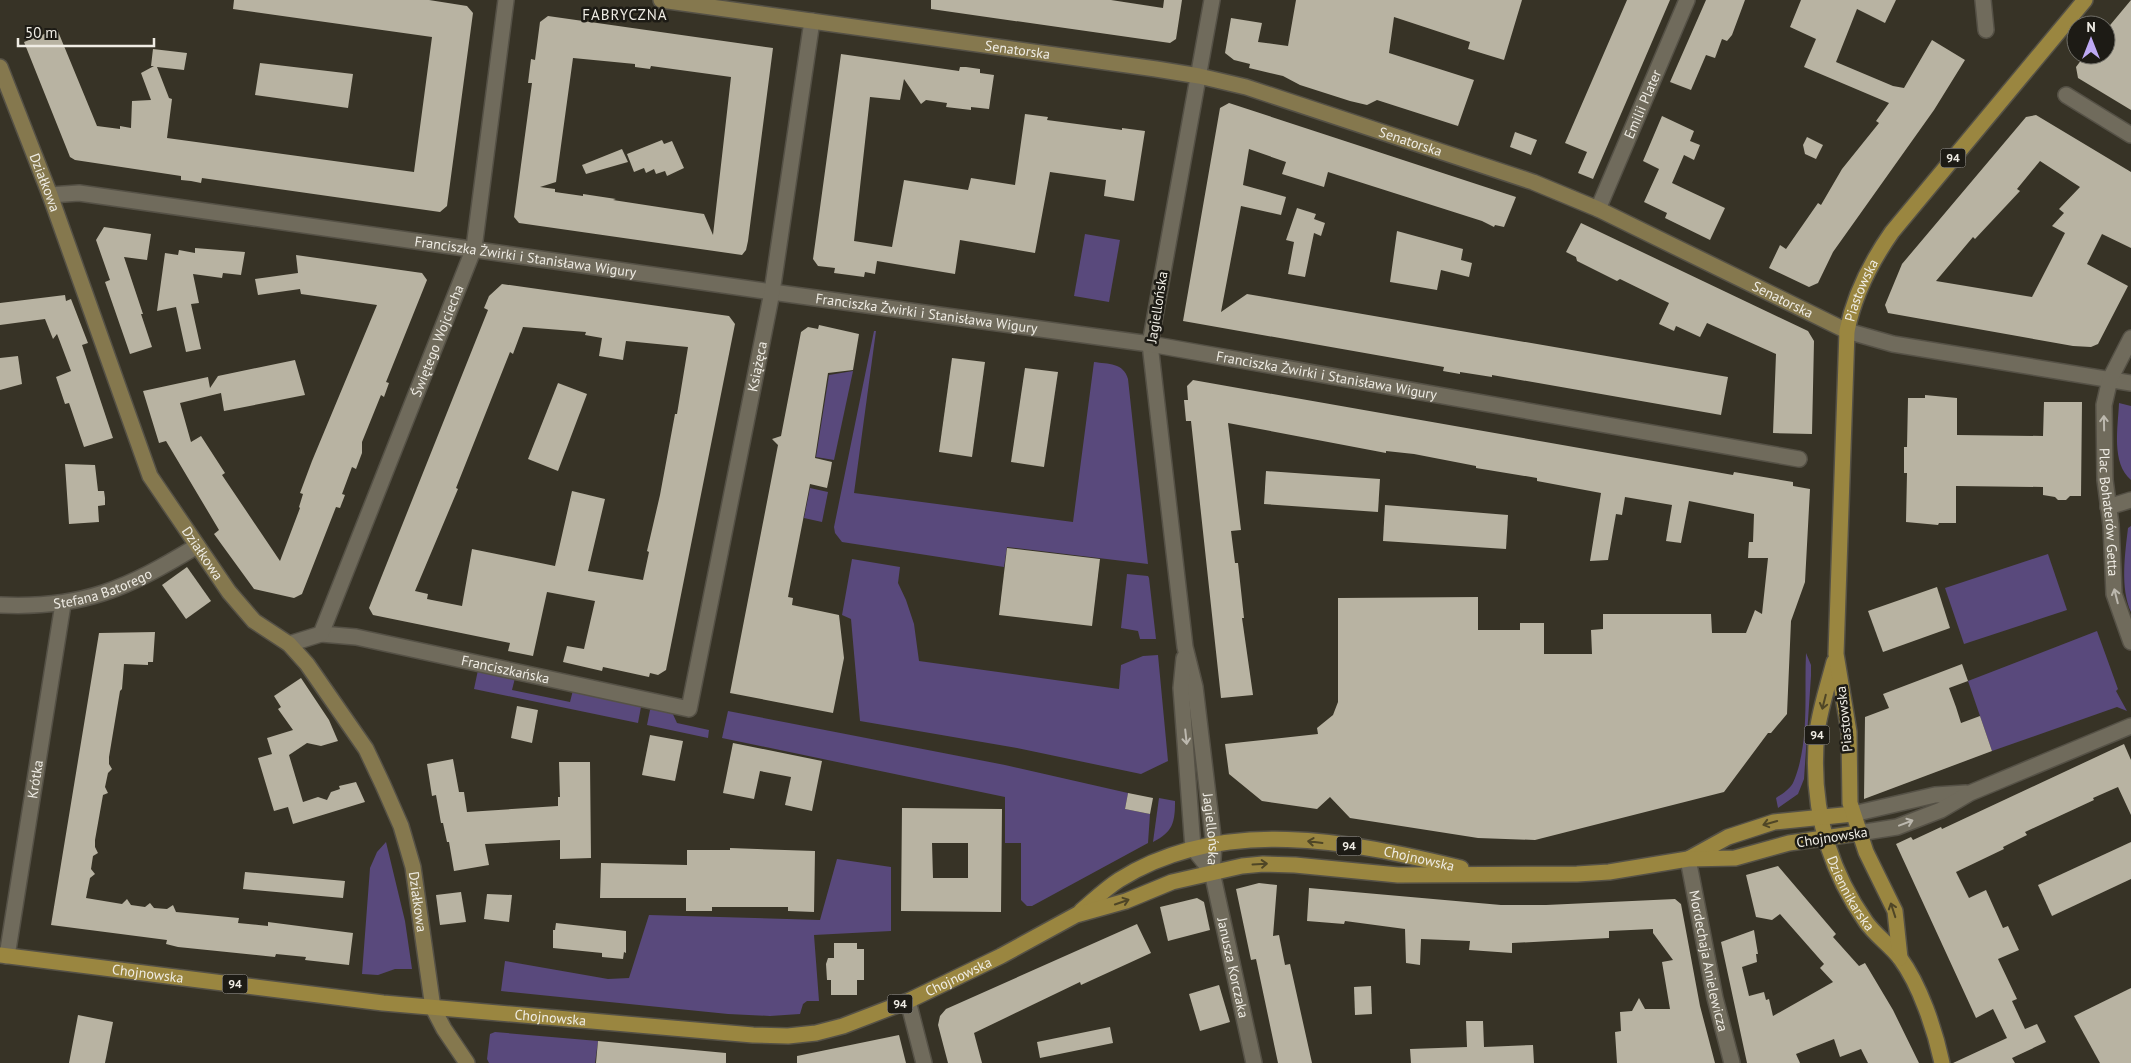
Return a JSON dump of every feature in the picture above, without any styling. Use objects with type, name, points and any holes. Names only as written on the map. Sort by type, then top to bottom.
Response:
[{"type":"main road","name":"Piastowska","points":[[1853,814],[1848,787],[1849,732],[1836,654],[1847,331],[1852,310],[1866,274],[1892,232],[2085,0]]},
{"type":"main road","name":"Piastowska","points":[[1819,817],[1815,784],[1817,731],[1836,654]]},
{"type":"main road","name":"Chojnowska","points":[[1688,859],[1747,830],[1780,820],[1853,814]]},
{"type":"main road","name":"Dziennikarska","points":[[1853,814],[1866,852],[1895,911],[1900,958]]},
{"type":"main road","name":"Dziennikarska","points":[[1819,817],[1824,838],[1839,875],[1867,924],[1900,958],[1922,1002],[1942,1063]]},
{"type":"main road","name":"Chojnowska","points":[[4,955],[433,1008],[779,1036],[816,1033],[843,1026],[908,1001],[1001,956],[1076,916],[1126,901],[1156,887],[1212,872],[1263,864],[1398,874],[1576,874],[1610,872],[1688,859],[1735,858],[1789,843],[1859,833]]},
{"type":"main road","name":"Chojnowska","points":[[1076,916],[1118,881],[1158,860],[1193,848],[1260,838],[1297,839],[1400,853],[1483,873]]},
{"type":"street","name":"Świętego Wojciecha","points":[[321,634],[474,248],[506,0]]},
{"type":"street","name":"Senatorska","points":[[661,0],[1199,76],[1246,87],[1504,172],[1598,209],[1847,331],[1893,344],[2131,382]]},
{"type":"street","name":"Jagiellońska","points":[[1212,0],[1150,344],[1185,647],[1195,687],[1214,844],[1212,872]]},
{"type":"street","name":"Emilii Plater","points":[[1598,209],[1687,0]]},
{"type":"street","points":[[1983,0],[1986,30]]},
{"type":"street","name":"Książęca","points":[[688,709],[772,292],[812,21]]},
{"type":"street","name":"Działkowa","points":[[0,67],[50,195],[146,467],[163,497],[229,592],[254,621],[289,644],[307,664],[366,749],[401,826],[413,867],[420,905],[433,1008]]},
{"type":"street","points":[[2066,95],[2131,135]]},
{"type":"street","name":"Franciszka Żwirki i Stanisława Wigury","points":[[50,195],[78,193],[1150,344],[1799,459]]},
{"type":"street","name":"Plac Bohaterów Getta","points":[[2131,338],[2110,379],[2104,405],[2105,480],[2111,525],[2114,594],[2131,642]]},
{"type":"street","points":[[2108,507],[2131,500]]},
{"type":"street","name":"Stefana Batorego","points":[[0,605],[33,607],[64,604],[110,592],[137,580],[197,546]]},
{"type":"street","name":"Krótka","points":[[4,955],[64,604]]},
{"type":"street","points":[[289,644],[321,634]]},
{"type":"street","name":"Franciszkańska","points":[[321,634],[356,637],[688,709]]},
{"type":"street","name":"Jagiellońska","points":[[1185,647],[1181,688],[1188,756],[1193,848],[1212,872]]},
{"type":"street","name":"Chojnowska","points":[[1859,833],[1897,827],[1941,810],[1970,793],[2131,726]]},
{"type":"street","name":"Chojnowska","points":[[1853,814],[1935,795],[1970,793]]},
{"type":"street","name":"Mordechaja Anielewicza","points":[[1688,859],[1715,998],[1732,1063]]},
{"type":"street","name":"Janusza Korczaka","points":[[1212,872],[1254,1063]]},
{"type":"street","points":[[908,1001],[924,1063]]},
{"type":"street","points":[[433,1008],[444,1029],[467,1063]]},
{"type":"shaded area","points":[[1085,234],[1120,240],[1109,302],[1074,296]]},
{"type":"shaded area","points":[[874,331],[876,331],[854,493],[1073,522],[1094,362],[1115,365],[1123,370],[1128,379],[1148,564],[1007,547],[1004,567],[842,542],[835,533],[834,527]]},
{"type":"shaded area","points":[[853,371],[834,460],[816,457],[829,375]]},
{"type":"shaded area","points":[[2119,403],[2131,406],[2131,480],[2125,473],[2118,454]]},
{"type":"shaded area","points":[[810,488],[828,492],[822,522],[804,518]]},
{"type":"shaded area","points":[[2131,526],[2131,612],[2125,592],[2124,571],[2128,528]]},
{"type":"shaded area","points":[[2048,554],[2067,610],[1964,644],[1945,588]]},
{"type":"shaded area","points":[[852,559],[900,567],[898,583],[914,624],[919,661],[1119,689],[1121,665],[1143,656],[1158,655],[1168,761],[1141,774],[1017,748],[860,721],[851,619],[842,615]]},
{"type":"shaded area","points":[[1127,574],[1148,576],[1149,578],[1156,639],[1140,639],[1138,631],[1121,628]]},
{"type":"shaded area","points":[[2097,631],[2118,689],[2116,691],[2127,711],[2117,707],[1992,751],[1968,681]]},
{"type":"shaded area","points":[[1806,653],[1811,665],[1811,676],[1804,779],[1798,794],[1778,808],[1776,798],[1793,783],[1802,752],[1805,719]]},
{"type":"shaded area","points":[[478,670],[515,678],[512,690],[570,702],[573,690],[638,703],[641,707],[638,723],[474,689]]},
{"type":"shaded area","points":[[655,707],[671,710],[677,723],[709,730],[708,738],[647,725],[650,710]]},
{"type":"shaded area","points":[[728,711],[1005,765],[1128,793],[1125,809],[1150,814],[1148,843],[1032,906],[1027,906],[1021,900],[1021,843],[1005,843],[1005,797],[722,738]]},
{"type":"shaded area","points":[[1159,798],[1175,801],[1174,815],[1172,826],[1169,830],[1153,842]]},
{"type":"shaded area","points":[[386,842],[405,921],[412,969],[395,969],[378,975],[362,974],[370,868],[377,852]]},
{"type":"shaded area","points":[[837,859],[891,867],[891,931],[814,935],[819,1001],[807,1001],[803,1004],[800,1014],[770,1016],[728,1014],[501,991],[505,961],[608,979],[629,978],[649,915],[820,920]]},
{"type":"shaded area","points":[[495,1032],[598,1041],[595,1063],[489,1063],[487,1059],[490,1034]]},
{"type":"building","points":[[234,0],[429,0],[467,6],[473,13],[447,206],[440,212],[202,178],[201,183],[181,180],[181,176],[75,160],[70,157],[24,42],[57,29],[97,126],[120,129],[120,126],[131,128],[132,101],[151,100],[141,73],[154,66],[151,66],[153,49],[187,53],[184,70],[157,67],[169,98],[172,99],[167,138],[414,172],[432,37],[233,9]]},
{"type":"building","points":[[931,0],[1111,0],[1163,8],[1164,0],[1182,0],[1176,39],[1170,43],[931,9]]},
{"type":"building","points":[[1296,0],[1522,0],[1504,60],[1468,49],[1470,42],[1394,17],[1389,53],[1474,80],[1458,126],[1377,100],[1367,105],[1350,101],[1300,85],[1283,76],[1249,68],[1250,64],[1234,60],[1225,53],[1231,18],[1262,23],[1258,42],[1288,46]]},
{"type":"building","points":[[1627,0],[1670,0],[1593,179],[1578,173],[1587,152],[1565,143]]},
{"type":"building","points":[[1706,0],[1745,0],[1732,35],[1727,41],[1722,39],[1715,58],[1706,55],[1691,90],[1670,82]]},
{"type":"building","points":[[1801,0],[1896,0],[1885,23],[1857,9],[1836,62],[1893,86],[1904,88],[1932,40],[1965,60],[1934,110],[1833,252],[1818,283],[1809,287],[1769,268],[1780,245],[1786,249],[1818,203],[1821,205],[1842,169],[1879,123],[1876,121],[1889,103],[1804,67],[1816,39],[1790,27]]},
{"type":"building","points":[[2131,0],[2131,110],[2078,78],[2076,67],[2078,65],[2116,65],[2116,18]]},
{"type":"building","points":[[548,16],[773,48],[748,241],[746,250],[742,255],[519,223],[514,217],[532,83],[528,83],[531,59],[535,60],[540,22]],"holes":[[[573,58],[635,64],[635,67],[650,69],[651,66],[731,77],[713,235],[704,214],[583,194],[583,196],[555,192],[555,189],[540,187],[556,182]]]},
{"type":"building","points":[[841,54],[959,71],[960,67],[966,67],[980,69],[980,73],[994,75],[989,109],[971,107],[971,110],[946,107],[947,103],[926,100],[921,104],[904,79],[900,100],[870,97],[854,241],[892,247],[904,180],[968,190],[971,178],[1015,185],[1025,114],[1048,117],[1047,120],[1122,130],[1122,128],[1145,131],[1134,201],[1104,196],[1106,180],[1050,172],[1035,253],[960,240],[955,274],[877,261],[875,274],[865,272],[864,277],[834,273],[835,268],[818,266],[813,259]]},
{"type":"building","points":[[260,63],[353,74],[348,108],[255,95]]},
{"type":"building","points":[[1229,103],[1516,197],[1504,227],[1495,225],[1494,227],[1482,221],[1328,172],[1324,187],[1282,174],[1286,162],[1249,149],[1243,185],[1286,197],[1281,215],[1241,206],[1221,312],[1247,294],[1728,377],[1721,415],[1492,375],[1492,377],[1460,372],[1460,374],[1443,371],[1444,367],[1183,321],[1220,108]]},
{"type":"building","points":[[2036,115],[2131,172],[2131,248],[2102,234],[2087,264],[2128,286],[2098,344],[2091,347],[2073,346],[1888,313],[1885,305],[1902,264],[2026,117]],"holes":[[[2040,161],[2080,187],[2059,209],[2064,213],[2052,226],[2065,233],[2032,297],[1936,281],[1973,237],[1975,239],[2020,191],[2017,189]]]},
{"type":"building","points":[[1662,116],[1694,131],[1690,141],[1700,145],[1694,160],[1684,155],[1672,183],[1725,208],[1710,240],[1665,218],[1667,213],[1644,202],[1659,169],[1643,161]]},
{"type":"building","points":[[1515,132],[1537,140],[1531,155],[1510,147]]},
{"type":"building","points":[[1807,137],[1823,145],[1816,159],[1805,154],[1803,145]]},
{"type":"building","points":[[662,140],[664,144],[672,141],[684,168],[667,176],[665,171],[656,174],[654,169],[646,173],[644,168],[634,172],[627,154]]},
{"type":"building","points":[[622,149],[628,162],[586,174],[582,165]]},
{"type":"building","points":[[1297,208],[1316,214],[1314,219],[1325,223],[1321,236],[1314,233],[1305,277],[1288,274],[1294,242],[1286,240]]},
{"type":"building","points":[[1581,223],[1808,331],[1814,341],[1812,434],[1773,433],[1776,354],[1707,323],[1700,337],[1676,326],[1674,331],[1659,324],[1669,303],[1620,279],[1617,281],[1577,261],[1576,257],[1566,252]]},
{"type":"building","points":[[104,227],[151,234],[147,260],[124,257],[152,347],[130,354],[105,282],[110,280],[96,240]]},
{"type":"building","points":[[1397,231],[1463,249],[1461,260],[1472,263],[1469,277],[1441,270],[1437,290],[1390,282]]},
{"type":"building","points":[[195,248],[245,252],[241,275],[223,273],[222,278],[193,274],[199,303],[191,304],[201,349],[186,352],[176,307],[157,311],[165,253],[178,255],[179,250],[195,253]]},
{"type":"building","points":[[296,255],[422,273],[427,280],[386,382],[389,383],[384,397],[381,395],[362,442],[362,453],[356,469],[352,467],[342,494],[345,495],[340,508],[336,507],[302,594],[294,598],[254,589],[214,534],[219,530],[166,441],[159,443],[143,391],[208,377],[210,388],[218,376],[295,360],[305,395],[224,411],[221,393],[180,403],[191,442],[201,436],[225,473],[222,475],[280,561],[300,508],[303,494],[300,493],[312,461],[377,305],[301,294],[300,289],[258,295],[255,279],[298,273]]},
{"type":"building","points":[[502,284],[729,316],[735,324],[666,670],[658,675],[650,673],[649,677],[603,667],[602,671],[563,662],[567,646],[584,649],[595,601],[547,592],[533,656],[508,651],[510,643],[373,615],[369,608],[488,310],[484,308],[489,296]],"holes":[[[523,327],[586,332],[585,335],[602,338],[599,356],[623,360],[626,341],[688,347],[677,414],[675,414],[660,495],[647,551],[649,552],[643,580],[588,571],[605,499],[572,491],[555,566],[472,549],[462,606],[427,599],[428,594],[415,591],[458,489],[456,488],[510,352],[513,354]]]},
{"type":"building","points":[[65,295],[66,301],[71,299],[88,343],[82,345],[113,438],[84,447],[69,403],[65,404],[56,377],[71,371],[57,334],[53,339],[45,319],[0,325],[0,303]]},
{"type":"building","points":[[819,325],[859,334],[853,370],[828,373],[815,458],[832,462],[830,474],[827,488],[810,484],[788,597],[793,598],[792,605],[839,615],[844,658],[833,713],[730,693],[778,445],[772,439],[781,436],[801,332],[808,327],[818,329]]},
{"type":"building","points":[[18,356],[22,384],[0,390],[0,358]]},
{"type":"building","points":[[952,358],[985,362],[972,457],[939,452]]},
{"type":"building","points":[[1025,368],[1058,372],[1044,467],[1011,462]]},
{"type":"building","points":[[1193,380],[1733,475],[1734,472],[1793,482],[1793,486],[1810,489],[1805,582],[1791,621],[1787,714],[1771,733],[1768,733],[1724,792],[1535,840],[1478,838],[1350,818],[1330,797],[1317,809],[1262,801],[1229,774],[1225,744],[1318,734],[1317,728],[1333,715],[1338,702],[1338,598],[1478,597],[1478,630],[1520,630],[1520,623],[1544,623],[1544,654],[1592,654],[1591,630],[1603,629],[1603,614],[1711,614],[1712,633],[1746,633],[1755,610],[1762,614],[1768,558],[1748,558],[1749,542],[1753,542],[1754,514],[1689,501],[1681,543],[1666,541],[1672,505],[1625,497],[1622,515],[1616,514],[1608,560],[1590,561],[1601,493],[1537,481],[1537,478],[1476,468],[1476,466],[1414,454],[1386,451],[1386,453],[1228,423],[1241,530],[1231,531],[1235,563],[1238,563],[1244,618],[1242,618],[1253,695],[1221,698],[1191,421],[1186,421],[1184,400],[1188,400],[1187,386]]},
{"type":"building","points":[[558,383],[587,394],[558,471],[528,459]]},
{"type":"building","points":[[1925,395],[1957,398],[1957,435],[2043,436],[2044,402],[2082,402],[2081,496],[2070,496],[2066,500],[2058,500],[2055,497],[2043,495],[2043,487],[1956,486],[1956,523],[1939,523],[1938,525],[1906,522],[1907,473],[1904,473],[1904,447],[1907,447],[1908,398],[1925,398]]},
{"type":"building","points":[[65,464],[95,465],[98,491],[104,491],[105,498],[105,505],[98,506],[99,522],[69,524]]},
{"type":"building","points":[[1266,471],[1380,479],[1378,512],[1264,504]]},
{"type":"building","points":[[1385,505],[1508,515],[1506,549],[1383,541]]},
{"type":"building","points":[[1007,548],[1100,559],[1092,626],[999,615]]},
{"type":"building","points":[[187,567],[211,601],[186,619],[162,585]]},
{"type":"building","points":[[1937,587],[1950,628],[1883,652],[1868,611]]},
{"type":"building","points":[[155,632],[153,662],[148,662],[148,665],[124,664],[122,689],[120,691],[109,757],[109,764],[112,769],[108,773],[105,787],[108,793],[103,795],[95,840],[95,847],[98,853],[93,856],[91,869],[95,874],[90,878],[86,898],[122,904],[127,899],[131,905],[145,907],[150,903],[154,908],[167,909],[173,905],[176,912],[239,918],[238,923],[268,926],[268,922],[353,933],[349,965],[305,960],[306,957],[276,954],[275,957],[178,947],[166,944],[167,940],[51,925],[99,633]]},
{"type":"building","points":[[1962,664],[1968,681],[1949,688],[1961,723],[1980,716],[1992,751],[1864,799],[1865,717],[1889,708],[1883,694]]},
{"type":"building","points":[[301,678],[329,720],[338,741],[321,746],[307,743],[289,755],[303,802],[318,797],[327,800],[331,792],[340,789],[339,786],[356,782],[365,802],[293,824],[288,807],[274,811],[258,758],[272,754],[267,738],[293,730],[278,709],[281,707],[274,696]]},
{"type":"building","points":[[517,706],[538,710],[532,743],[511,738]]},
{"type":"building","points":[[650,735],[683,741],[675,781],[642,775]]},
{"type":"building","points":[[733,743],[822,761],[812,811],[785,805],[791,777],[760,771],[754,799],[723,793]]},
{"type":"building","points":[[2124,744],[2131,760],[2131,815],[2118,787],[2025,832],[2027,835],[2003,847],[2004,849],[1956,872],[1969,898],[1986,890],[2003,928],[2008,926],[2019,950],[1998,959],[2017,999],[2012,1001],[2025,1029],[2037,1024],[2046,1042],[2012,1058],[2015,1063],[1953,1063],[2007,1038],[1993,1009],[1976,1018],[1896,844],[1911,837],[1913,840],[1941,827],[1942,829]]},
{"type":"building","points":[[453,759],[459,792],[464,792],[467,812],[558,806],[558,797],[560,797],[559,762],[590,762],[591,858],[560,859],[560,840],[485,844],[489,865],[454,871],[449,842],[447,842],[443,823],[441,823],[436,795],[432,796],[427,764]]},
{"type":"building","points":[[1128,793],[1153,798],[1150,814],[1125,809]]},
{"type":"building","points":[[902,808],[1002,809],[1001,912],[901,911]],"holes":[[[932,843],[968,843],[968,878],[933,878]]]},
{"type":"building","points":[[2131,842],[2131,879],[2052,916],[2038,885]]},
{"type":"building","points":[[730,848],[815,851],[814,912],[788,911],[788,907],[712,907],[712,911],[686,911],[686,898],[600,898],[601,863],[687,865],[687,850],[730,850]]},
{"type":"building","points":[[1778,866],[1836,934],[1833,937],[1859,966],[1865,963],[1893,1010],[1919,1063],[1868,1063],[1861,1049],[1840,1057],[1834,1039],[1796,1054],[1800,1063],[1747,1063],[1721,942],[1754,930],[1758,954],[1756,954],[1757,962],[1742,967],[1749,996],[1764,992],[1766,1000],[1769,999],[1773,1016],[1833,982],[1820,968],[1824,964],[1780,914],[1772,920],[1756,917],[1746,875]]},
{"type":"building","points":[[245,872],[345,881],[343,898],[243,889]]},
{"type":"building","points":[[1259,883],[1277,885],[1273,936],[1279,935],[1285,965],[1290,964],[1312,1063],[1278,1063],[1256,959],[1251,960],[1236,889]]},
{"type":"building","points":[[1309,888],[1501,905],[1546,905],[1675,899],[1681,904],[1700,1006],[1715,1063],[1617,1063],[1615,1032],[1621,1031],[1620,1012],[1632,1011],[1639,998],[1645,1009],[1670,1009],[1662,962],[1673,960],[1653,933],[1653,929],[1609,931],[1609,938],[1512,943],[1512,953],[1469,950],[1470,941],[1421,939],[1420,965],[1406,963],[1405,929],[1345,921],[1344,924],[1307,921]]},
{"type":"building","points":[[461,892],[466,922],[440,925],[436,895]]},
{"type":"building","points":[[487,894],[512,895],[509,922],[484,919]]},
{"type":"building","points":[[1197,898],[1204,902],[1210,930],[1168,941],[1160,907]]},
{"type":"building","points":[[556,923],[626,931],[626,953],[624,952],[623,959],[602,957],[602,953],[553,948],[553,930],[555,930]]},
{"type":"building","points":[[1137,924],[1151,953],[1081,985],[1080,982],[974,1033],[982,1063],[948,1063],[938,1025],[940,1016],[946,1009]]},
{"type":"building","points":[[834,943],[857,943],[857,949],[864,949],[864,980],[857,980],[857,995],[831,995],[831,980],[827,980],[826,964],[828,958],[834,958]]},
{"type":"building","points":[[1219,985],[1230,1022],[1200,1031],[1189,994]]},
{"type":"building","points":[[1371,986],[1372,1014],[1355,1015],[1354,987]]},
{"type":"building","points":[[2131,988],[2131,1063],[2100,1063],[2074,1016]]},
{"type":"building","points":[[78,1015],[113,1022],[105,1063],[69,1063]]},
{"type":"building","points":[[1466,1021],[1483,1021],[1484,1047],[1533,1045],[1534,1063],[1411,1063],[1410,1049],[1467,1047]]},
{"type":"building","points":[[1110,1027],[1113,1043],[1040,1058],[1037,1042]]},
{"type":"building","points":[[899,1035],[906,1063],[797,1063],[797,1056]]},
{"type":"building","points":[[598,1041],[726,1053],[726,1063],[596,1063]]},
{"type":"district","name":"FABRYCZNA","points":[[625,15]]}]
